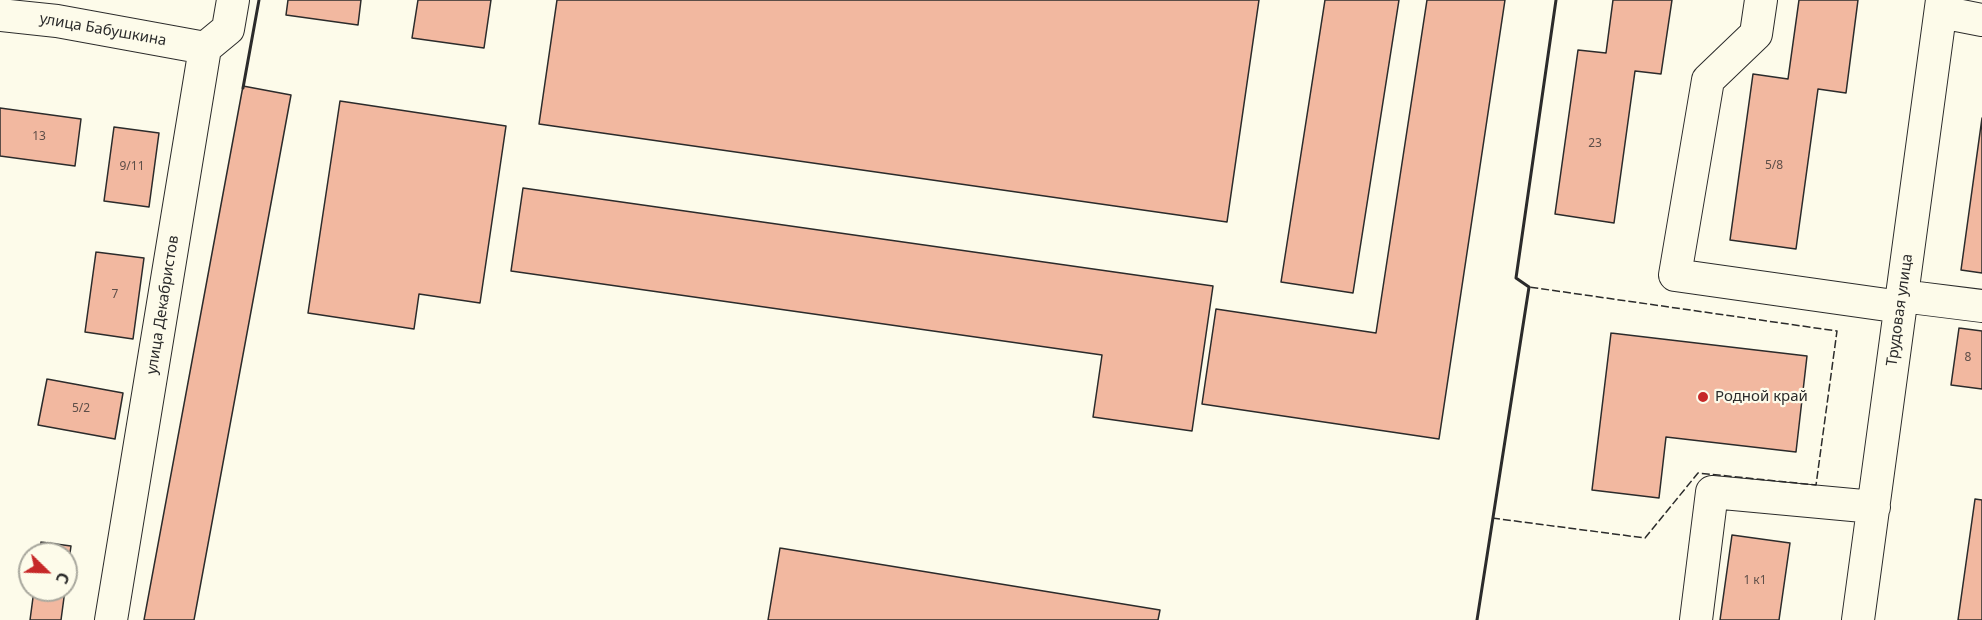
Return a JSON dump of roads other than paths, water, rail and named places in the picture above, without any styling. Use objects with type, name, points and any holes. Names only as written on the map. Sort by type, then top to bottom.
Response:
[{"type":"street","points":[[205,48],[228,29],[233,0]]},
{"type":"street","points":[[1761,0],[1756,34],[1708,80],[1675,275],[1902,301],[1982,306]]},
{"type":"street","points":[[1942,6],[1982,20]]},
{"type":"street","name":"Трудовая улица","points":[[1858,620],[1942,6]]},
{"type":"street","name":"улица Бабушкина","points":[[0,15],[57,21],[205,48]]},
{"type":"street","name":"улица Декабристов","points":[[111,620],[205,48]]},
{"type":"street","points":[[1696,620],[1712,492],[1874,507]]},
{"type":"place","name":"Родной край","points":[[1703,397]]}]
